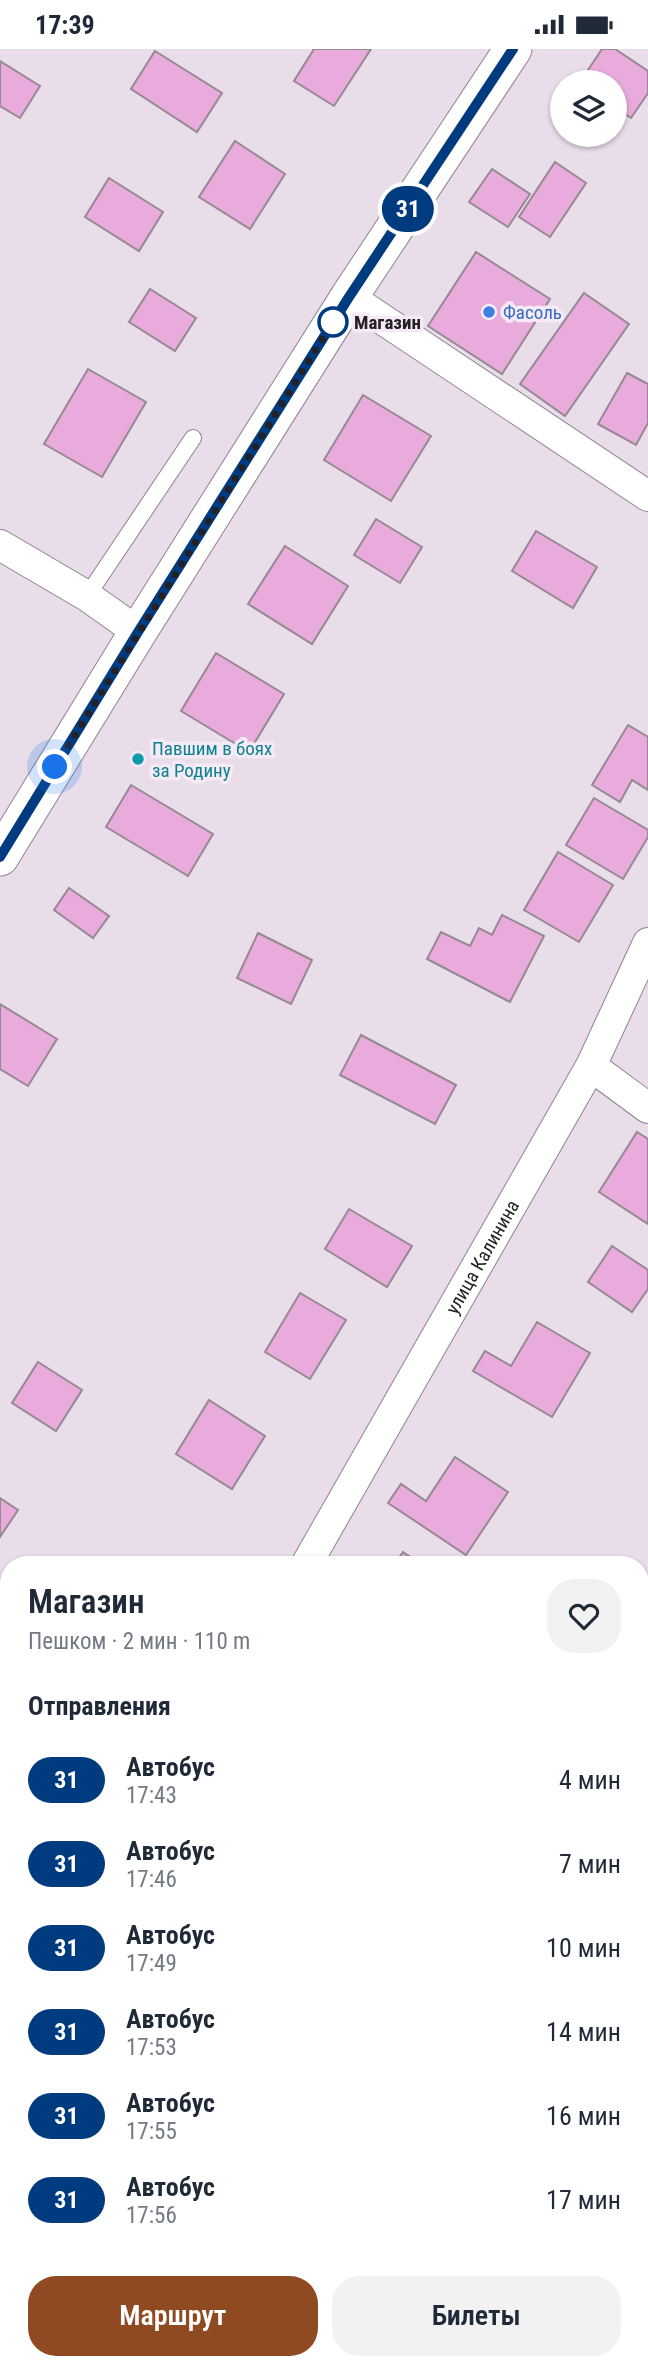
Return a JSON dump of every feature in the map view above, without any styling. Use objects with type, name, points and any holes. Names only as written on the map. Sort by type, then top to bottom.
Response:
[{"type":"street","points":[[0,857],[349,297],[513,49]]},
{"type":"street","points":[[349,297],[648,496]]},
{"type":"street","points":[[0,545],[87,596],[138,632]]},
{"type":"street","name":"улица Калинина","points":[[311,1556],[591,1066],[648,943]]},
{"type":"street","points":[[591,1066],[648,1108]]},
{"type":"lane","points":[[87,596],[193,438]]},
{"type":"building","points":[[314,49],[371,49],[334,106],[294,81]]},
{"type":"building","points":[[602,49],[615,49],[648,71],[648,93],[631,118],[627,115],[627,70],[588,70]]},
{"type":"building","points":[[155,51],[222,93],[197,132],[131,89]]},
{"type":"building","points":[[0,61],[40,86],[20,118],[0,106]]},
{"type":"building","points":[[235,141],[285,174],[250,229],[199,197]]},
{"type":"building","points":[[555,162],[586,183],[550,237],[519,217]]},
{"type":"building","points":[[492,169],[530,194],[508,227],[469,202]]},
{"type":"building","points":[[109,178],[163,212],[139,251],[85,217]]},
{"type":"building","name":"Фасоль","points":[[476,252],[550,299],[502,374],[428,326]]},
{"type":"building","points":[[150,289],[196,318],[175,351],[129,322]]},
{"type":"building","points":[[584,293],[629,324],[565,416],[520,384]]},
{"type":"building","points":[[88,369],[146,402],[102,477],[44,444]]},
{"type":"building","points":[[627,373],[648,384],[648,423],[636,445],[598,424]]},
{"type":"building","points":[[363,395],[431,436],[391,501],[324,460]]},
{"type":"building","points":[[376,519],[422,547],[400,583],[354,555]]},
{"type":"building","points":[[536,531],[597,567],[573,608],[512,571]]},
{"type":"building","points":[[285,546],[348,586],[312,644],[248,604]]},
{"type":"building","points":[[216,653],[284,694],[249,752],[181,711]]},
{"type":"building","points":[[628,725],[648,737],[648,790],[632,780],[620,802],[592,785]]},
{"type":"building","points":[[131,785],[213,834],[188,876],[106,827]]},
{"type":"building","points":[[594,798],[648,830],[648,837],[623,879],[566,845]]},
{"type":"building","points":[[558,852],[613,885],[579,942],[524,910]]},
{"type":"building","points":[[69,888],[109,916],[93,938],[54,910]]},
{"type":"building","points":[[502,915],[544,936],[510,1002],[427,959],[441,932],[470,946],[479,928],[492,935]]},
{"type":"building","points":[[258,933],[312,960],[291,1004],[237,978]]},
{"type":"building","points":[[0,1004],[57,1039],[28,1086],[0,1069]]},
{"type":"building","points":[[361,1035],[456,1085],[435,1124],[340,1075]]},
{"type":"building","points":[[637,1132],[648,1139],[648,1224],[599,1192]]},
{"type":"building","points":[[349,1209],[412,1246],[387,1287],[325,1249]]},
{"type":"building","points":[[612,1246],[648,1270],[648,1289],[632,1312],[588,1282]]},
{"type":"building","points":[[300,1293],[346,1320],[310,1379],[265,1352]]},
{"type":"building","points":[[537,1322],[590,1353],[552,1417],[473,1371],[485,1351],[511,1366]]},
{"type":"building","points":[[38,1362],[82,1390],[56,1431],[12,1403]]},
{"type":"building","points":[[209,1400],[265,1436],[232,1489],[176,1454]]},
{"type":"building","points":[[455,1457],[508,1492],[466,1555],[388,1503],[401,1484],[426,1501]]},
{"type":"building","points":[[0,1498],[18,1510],[0,1537]]},
{"type":"bus line","name":"31","points":[[0,857],[349,297],[513,49]]},
{"type":"place","name":"Фасоль","points":[[489,312]]},
{"type":"place","name":"Магазин","points":[[333,322]]},
{"type":"place","name":"Павшим в боях за Родину","points":[[138,759]]},
{"type":"route","points":[[55,767],[333,322]]}]
